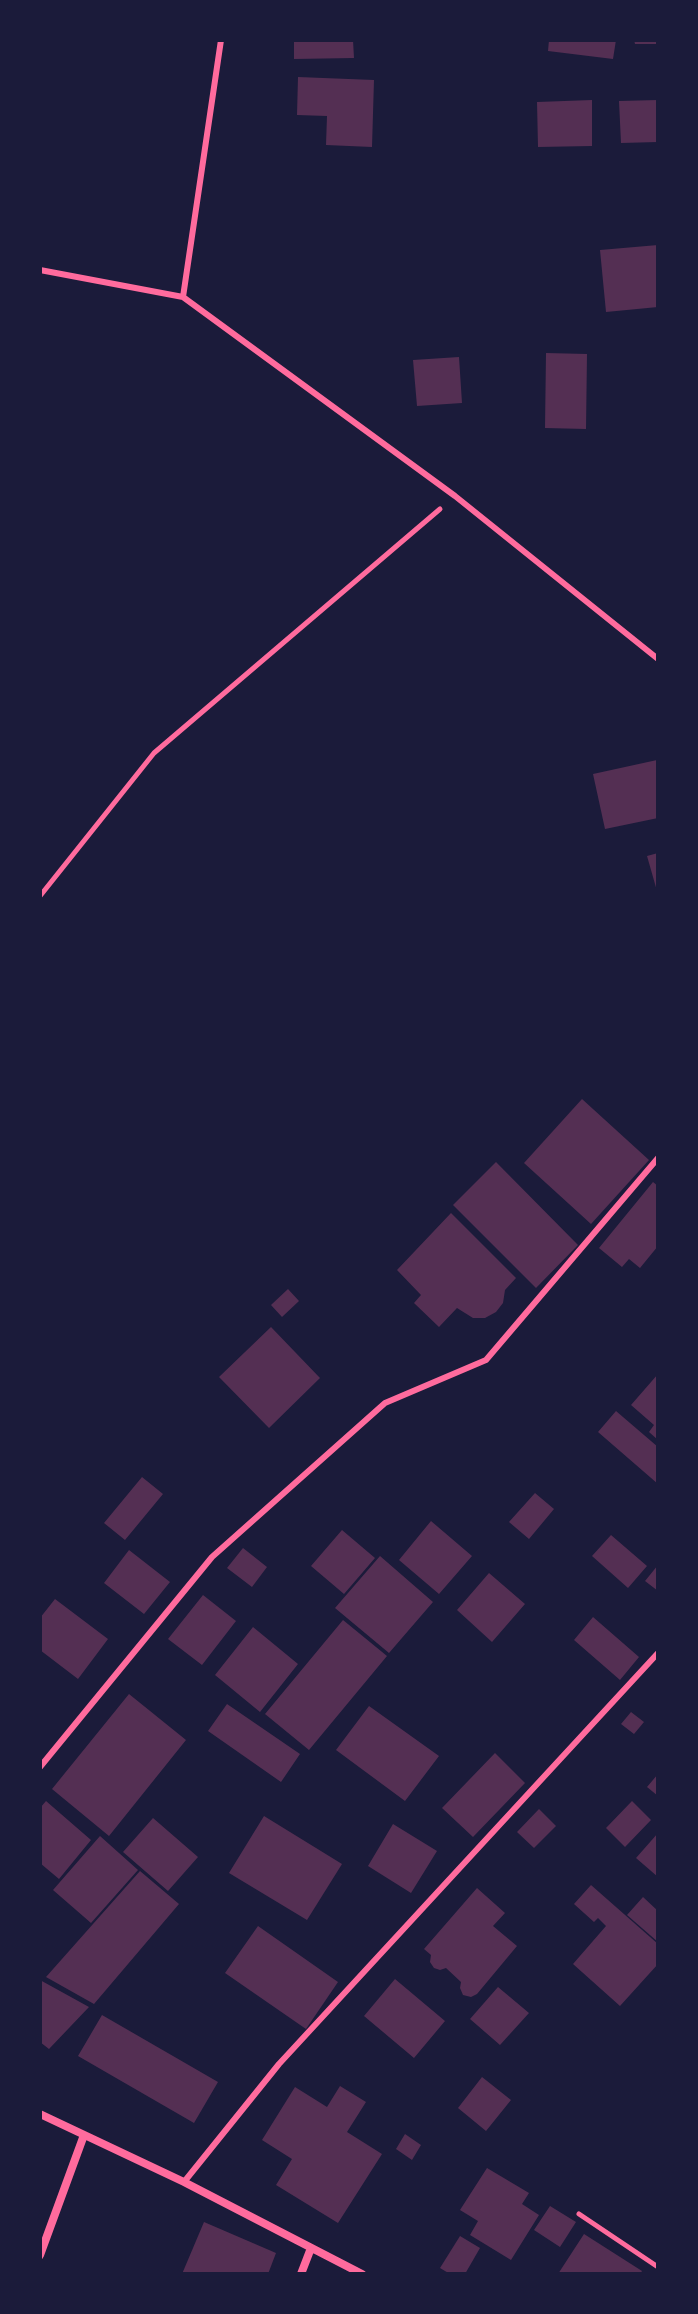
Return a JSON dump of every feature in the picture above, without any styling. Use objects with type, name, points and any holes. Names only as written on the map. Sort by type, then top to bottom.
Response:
[{"type":"street","points":[[40,2114],[184,2182],[362,2274]]},
{"type":"street","points":[[40,2255],[84,2135]]},
{"type":"street","points":[[301,2274],[311,2248]]},
{"type":"lane","points":[[183,297],[221,40]]},
{"type":"lane","points":[[40,270],[183,297],[455,496],[658,659]]},
{"type":"lane","points":[[40,1767],[212,1557],[385,1403],[486,1360],[658,1158]]},
{"type":"lane","points":[[184,2182],[279,2064],[658,1653]]},
{"type":"path","points":[[40,896],[154,753],[455,496]]},
{"type":"path","points":[[579,2214],[658,2267]]},
{"type":"building","points":[[294,40],[353,40],[354,58],[294,59]]},
{"type":"building","points":[[549,40],[616,40],[613,59],[548,51]]},
{"type":"building","points":[[634,40],[658,40],[658,44],[635,44]]},
{"type":"building","points":[[298,77],[374,80],[372,147],[326,145],[327,116],[297,115]]},
{"type":"building","points":[[592,100],[592,146],[538,147],[537,102]]},
{"type":"building","points":[[658,100],[658,142],[621,143],[619,101]]},
{"type":"building","points":[[658,245],[658,307],[606,312],[600,250]]},
{"type":"building","points":[[546,353],[587,354],[586,429],[545,428]]},
{"type":"building","points":[[459,357],[462,403],[417,406],[413,360]]},
{"type":"building","points":[[657,760],[658,818],[605,829],[593,774]]},
{"type":"building","points":[[658,853],[658,891],[657,891],[647,856]]},
{"type":"building","points":[[582,1099],[649,1160],[591,1224],[524,1163]]},
{"type":"building","points":[[496,1162],[578,1245],[536,1288],[453,1205]]},
{"type":"building","points":[[653,1182],[658,1186],[658,1246],[640,1268],[629,1259],[622,1267],[599,1248]]},
{"type":"building","points":[[451,1213],[516,1278],[505,1290],[503,1303],[496,1312],[485,1318],[473,1318],[457,1308],[439,1327],[414,1303],[421,1295],[397,1270]]},
{"type":"building","points":[[288,1289],[299,1301],[282,1317],[271,1305]]},
{"type":"building","points":[[271,1327],[320,1378],[269,1428],[219,1377]]},
{"type":"building","points":[[658,1374],[658,1440],[649,1432],[654,1425],[631,1405]]},
{"type":"building","points":[[616,1411],[658,1447],[658,1484],[598,1432]]},
{"type":"building","points":[[142,1477],[163,1494],[125,1540],[104,1523]]},
{"type":"building","points":[[535,1493],[554,1509],[529,1539],[509,1522]]},
{"type":"building","points":[[431,1521],[472,1556],[439,1594],[399,1560]]},
{"type":"building","points":[[342,1530],[375,1558],[344,1594],[311,1566]]},
{"type":"building","points":[[611,1535],[647,1566],[628,1588],[592,1556]]},
{"type":"building","points":[[243,1548],[267,1567],[252,1587],[227,1568]]},
{"type":"building","points":[[129,1550],[170,1582],[144,1614],[104,1583]]},
{"type":"building","points":[[380,1556],[433,1602],[389,1653],[335,1608]]},
{"type":"building","points":[[658,1565],[658,1591],[645,1581]]},
{"type":"building","points":[[489,1573],[525,1604],[492,1642],[457,1610]]},
{"type":"building","points":[[203,1595],[236,1621],[202,1665],[168,1639]]},
{"type":"building","points":[[55,1599],[108,1639],[78,1679],[40,1650],[40,1618]]},
{"type":"building","points":[[593,1617],[639,1657],[620,1680],[574,1640]]},
{"type":"building","points":[[343,1620],[387,1656],[309,1750],[265,1714]]},
{"type":"building","points":[[253,1627],[298,1664],[260,1712],[215,1675]]},
{"type":"building","points":[[129,1694],[186,1740],[109,1836],[52,1789]]},
{"type":"building","points":[[227,1704],[300,1754],[281,1782],[208,1731]]},
{"type":"building","points":[[369,1706],[439,1756],[405,1801],[336,1750]]},
{"type":"building","points":[[631,1712],[644,1722],[634,1734],[621,1724]]},
{"type":"building","points":[[495,1753],[525,1783],[473,1837],[442,1808]]},
{"type":"building","points":[[658,1774],[658,1796],[647,1787]]},
{"type":"building","points":[[46,1801],[91,1840],[59,1879],[40,1863],[40,1808]]},
{"type":"building","points":[[632,1801],[651,1820],[625,1847],[606,1828]]},
{"type":"building","points":[[539,1809],[556,1826],[534,1848],[517,1832]]},
{"type":"building","points":[[264,1816],[342,1864],[307,1920],[229,1873]]},
{"type":"building","points":[[153,1818],[198,1857],[168,1891],[123,1852]]},
{"type":"building","points":[[393,1824],[437,1851],[411,1893],[368,1866]]},
{"type":"building","points":[[658,1833],[658,1877],[636,1858]]},
{"type":"building","points":[[100,1836],[138,1870],[91,1923],[53,1890]]},
{"type":"building","points":[[140,1871],[179,1904],[94,2004],[46,1977]]},
{"type":"building","points":[[591,1885],[658,1944],[658,1964],[620,2006],[573,1964],[606,1926],[598,1918],[594,1922],[574,1904]]},
{"type":"building","points":[[477,1888],[505,1913],[493,1926],[517,1946],[477,1994],[471,1997],[463,1995],[461,1982],[446,1968],[434,1968],[430,1962],[431,1955],[424,1949]]},
{"type":"building","points":[[643,1897],[658,1911],[658,1942],[627,1915]]},
{"type":"building","points":[[258,1926],[338,1982],[306,2029],[225,1973]]},
{"type":"building","points":[[395,1979],[445,2021],[414,2058],[364,2016]]},
{"type":"building","points":[[40,1980],[89,2007],[49,2049],[40,2042]]},
{"type":"building","points":[[498,1987],[529,2013],[500,2045],[470,2019]]},
{"type":"building","points":[[102,2015],[218,2082],[194,2123],[78,2056]]},
{"type":"building","points":[[482,2077],[511,2100],[486,2131],[458,2108]]},
{"type":"building","points":[[340,2086],[366,2102],[347,2132],[382,2154],[338,2223],[276,2185],[292,2159],[262,2140],[295,2087],[327,2107]]},
{"type":"building","points":[[405,2134],[421,2145],[412,2160],[396,2149]]},
{"type":"building","points":[[487,2168],[529,2193],[522,2204],[539,2215],[511,2260],[470,2235],[478,2221],[460,2210]]},
{"type":"building","points":[[550,2206],[576,2222],[560,2247],[534,2230]]},
{"type":"building","points":[[204,2222],[276,2253],[268,2274],[182,2274]]},
{"type":"building","points":[[584,2234],[642,2271],[640,2274],[558,2274]]},
{"type":"building","points":[[460,2236],[480,2248],[465,2274],[450,2274],[440,2268]]}]
